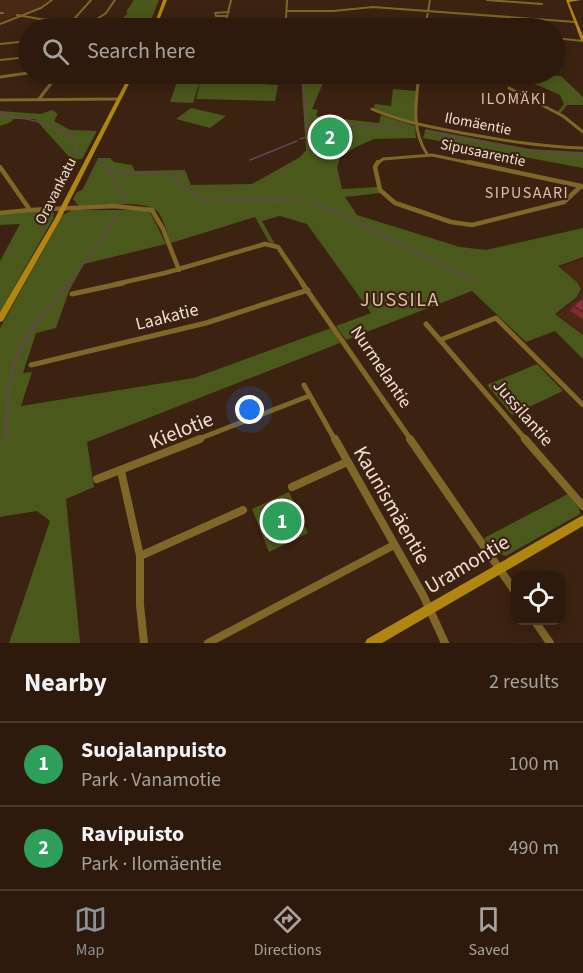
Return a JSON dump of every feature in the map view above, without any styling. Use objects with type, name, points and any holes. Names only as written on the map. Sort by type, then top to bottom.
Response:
[{"type":"street","points":[[0,24],[17,15],[41,8],[52,0]]},
{"type":"street","points":[[76,18],[91,0]]},
{"type":"street","points":[[99,18],[115,0]]},
{"type":"street","points":[[158,18],[165,0]]},
{"type":"street","points":[[227,18],[231,0]]},
{"type":"street","points":[[286,18],[287,0]]},
{"type":"street","points":[[427,18],[430,0]]},
{"type":"street","points":[[487,0],[542,4]]},
{"type":"street","points":[[550,0],[579,0]]},
{"type":"street","points":[[565,1],[583,40],[565,39]]},
{"type":"street","points":[[287,11],[333,11],[369,7],[508,18]]},
{"type":"street","points":[[17,15],[45,18]]},
{"type":"street","points":[[565,23],[583,26]]},
{"type":"street","points":[[0,44],[18,42]]},
{"type":"street","points":[[0,60],[18,58]]},
{"type":"street","points":[[0,77],[18,74]]},
{"type":"street","points":[[39,99],[51,84]]},
{"type":"street","name":"Oravankatu","points":[[0,319],[63,208],[127,84]]},
{"type":"street","points":[[419,84],[418,136],[427,154]]},
{"type":"street","points":[[508,88],[563,116],[583,132]]},
{"type":"street","points":[[0,100],[119,99]]},
{"type":"street","name":"Ilomäentie","points":[[372,109],[389,117],[417,124],[525,144],[583,148]]},
{"type":"street","name":"Sipusaarentie","points":[[427,154],[582,187],[558,204],[477,224],[451,222],[395,203],[380,190],[375,167],[379,160],[427,154]]},
{"type":"street","points":[[0,167],[30,210]]},
{"type":"street","points":[[0,213],[63,208],[132,206],[149,208],[156,215],[178,270]]},
{"type":"street","name":"Nurmelantie","points":[[72,294],[178,270],[269,244],[281,250],[511,587]]},
{"type":"street","name":"Laakatie","points":[[31,365],[202,324],[308,290]]},
{"type":"street","points":[[440,340],[496,318],[583,405]]},
{"type":"street","name":"Jussilantie","points":[[426,324],[583,506]]},
{"type":"street","name":"Kaunismäentie","points":[[304,385],[429,609],[445,643]]},
{"type":"street","name":"Kielotie","points":[[97,479],[309,396]]},
{"type":"street","points":[[292,488],[347,462]]},
{"type":"street","points":[[121,471],[140,556],[140,605],[144,643]]},
{"type":"street","points":[[140,556],[243,510]]},
{"type":"street","name":"Uramontie","points":[[371,643],[583,520]]},
{"type":"street","points":[[208,643],[394,546]]},
{"type":"street","points":[[537,625],[550,643]]},
{"type":"shaded area","points":[[0,0],[49,0],[40,8],[0,21]]},
{"type":"shaded area","points":[[583,259],[583,334],[557,314],[578,298],[582,290],[578,282],[560,267]]},
{"type":"green space","points":[[134,0],[159,0],[152,18],[123,18],[128,13],[126,12]]},
{"type":"green space","points":[[565,80],[583,97],[583,105],[567,105],[560,114],[557,113],[564,104],[560,95],[535,84],[565,84]]},
{"type":"green space","points":[[176,84],[199,84],[193,103],[170,102]]},
{"type":"green space","points":[[200,84],[278,85],[275,101],[196,99]]},
{"type":"green space","points":[[302,84],[323,84],[312,109],[318,110],[316,116],[379,123],[381,115],[415,126],[416,138],[374,139],[354,148],[340,158],[337,167],[342,189],[379,187],[381,193],[345,197],[357,215],[460,247],[486,250],[583,228],[583,257],[558,266],[577,282],[581,289],[577,297],[555,314],[583,335],[583,359],[555,331],[526,342],[472,291],[346,340],[336,326],[371,313],[307,224],[280,216],[262,221],[275,244],[269,242],[255,217],[171,243],[160,215],[152,208],[132,204],[79,206],[73,199],[76,193],[83,189],[98,158],[110,158],[114,162],[132,165],[135,171],[185,170],[191,185],[252,184],[300,157],[306,150]]},
{"type":"green space","points":[[393,89],[416,91],[415,122],[396,118],[374,109],[375,104],[391,106]]},
{"type":"green space","points":[[191,108],[226,116],[210,128],[176,119]]},
{"type":"green space","points":[[52,110],[58,114],[54,121],[70,130],[97,131],[82,159],[72,160],[35,119],[13,119],[0,126],[0,111],[41,114]]},
{"type":"green space","points":[[426,129],[530,149],[583,152],[583,168],[423,138]]},
{"type":"green space","points":[[49,210],[54,213],[53,219],[0,312],[0,261],[20,224],[0,225],[0,215]]},
{"type":"green space","points":[[72,210],[150,212],[166,244],[84,264],[69,291],[56,328],[36,333],[23,373],[32,372],[21,406],[194,378],[331,328],[340,343],[87,442],[94,487],[66,499],[80,643],[9,643],[50,521],[37,511],[0,517],[0,328],[63,215]]},
{"type":"green space","points":[[537,364],[563,391],[512,415],[487,385]]},
{"type":"green space","points":[[289,492],[308,533],[269,552],[252,509]]},
{"type":"green space","points":[[568,494],[579,508],[580,514],[506,556],[496,553],[484,538]]},
{"type":"building","points":[[583,298],[583,312],[574,306]]},
{"type":"waterway","points":[[303,84],[308,133]]},
{"type":"waterway","points":[[0,115],[38,122],[65,132],[74,137],[76,151],[82,155]]},
{"type":"waterway","points":[[300,139],[340,126],[404,128]]},
{"type":"waterway","points":[[425,131],[521,150],[583,155]]},
{"type":"waterway","points":[[250,160],[297,141]]},
{"type":"waterway","points":[[98,161],[110,170]]},
{"type":"waterway","points":[[110,170],[120,173],[169,173],[202,200],[300,201]]},
{"type":"waterway","points":[[110,170],[108,172],[122,193],[125,203]]},
{"type":"waterway","points":[[311,203],[346,216],[476,281]]},
{"type":"waterway","points":[[68,284],[99,244],[118,214]]},
{"type":"waterway","points":[[6,440],[9,387],[15,361],[32,330],[69,283]]},
{"type":"place","name":"Ravipuisto","points":[[330,137]]},
{"type":"place","name":"Suojalanpuisto","points":[[282,521]]},
{"type":"district","name":"ILOMÄKI","points":[[514,99]]},
{"type":"district","name":"SIPUSAARI","points":[[527,193]]},
{"type":"district","name":"JUSSILA","points":[[400,300]]}]
